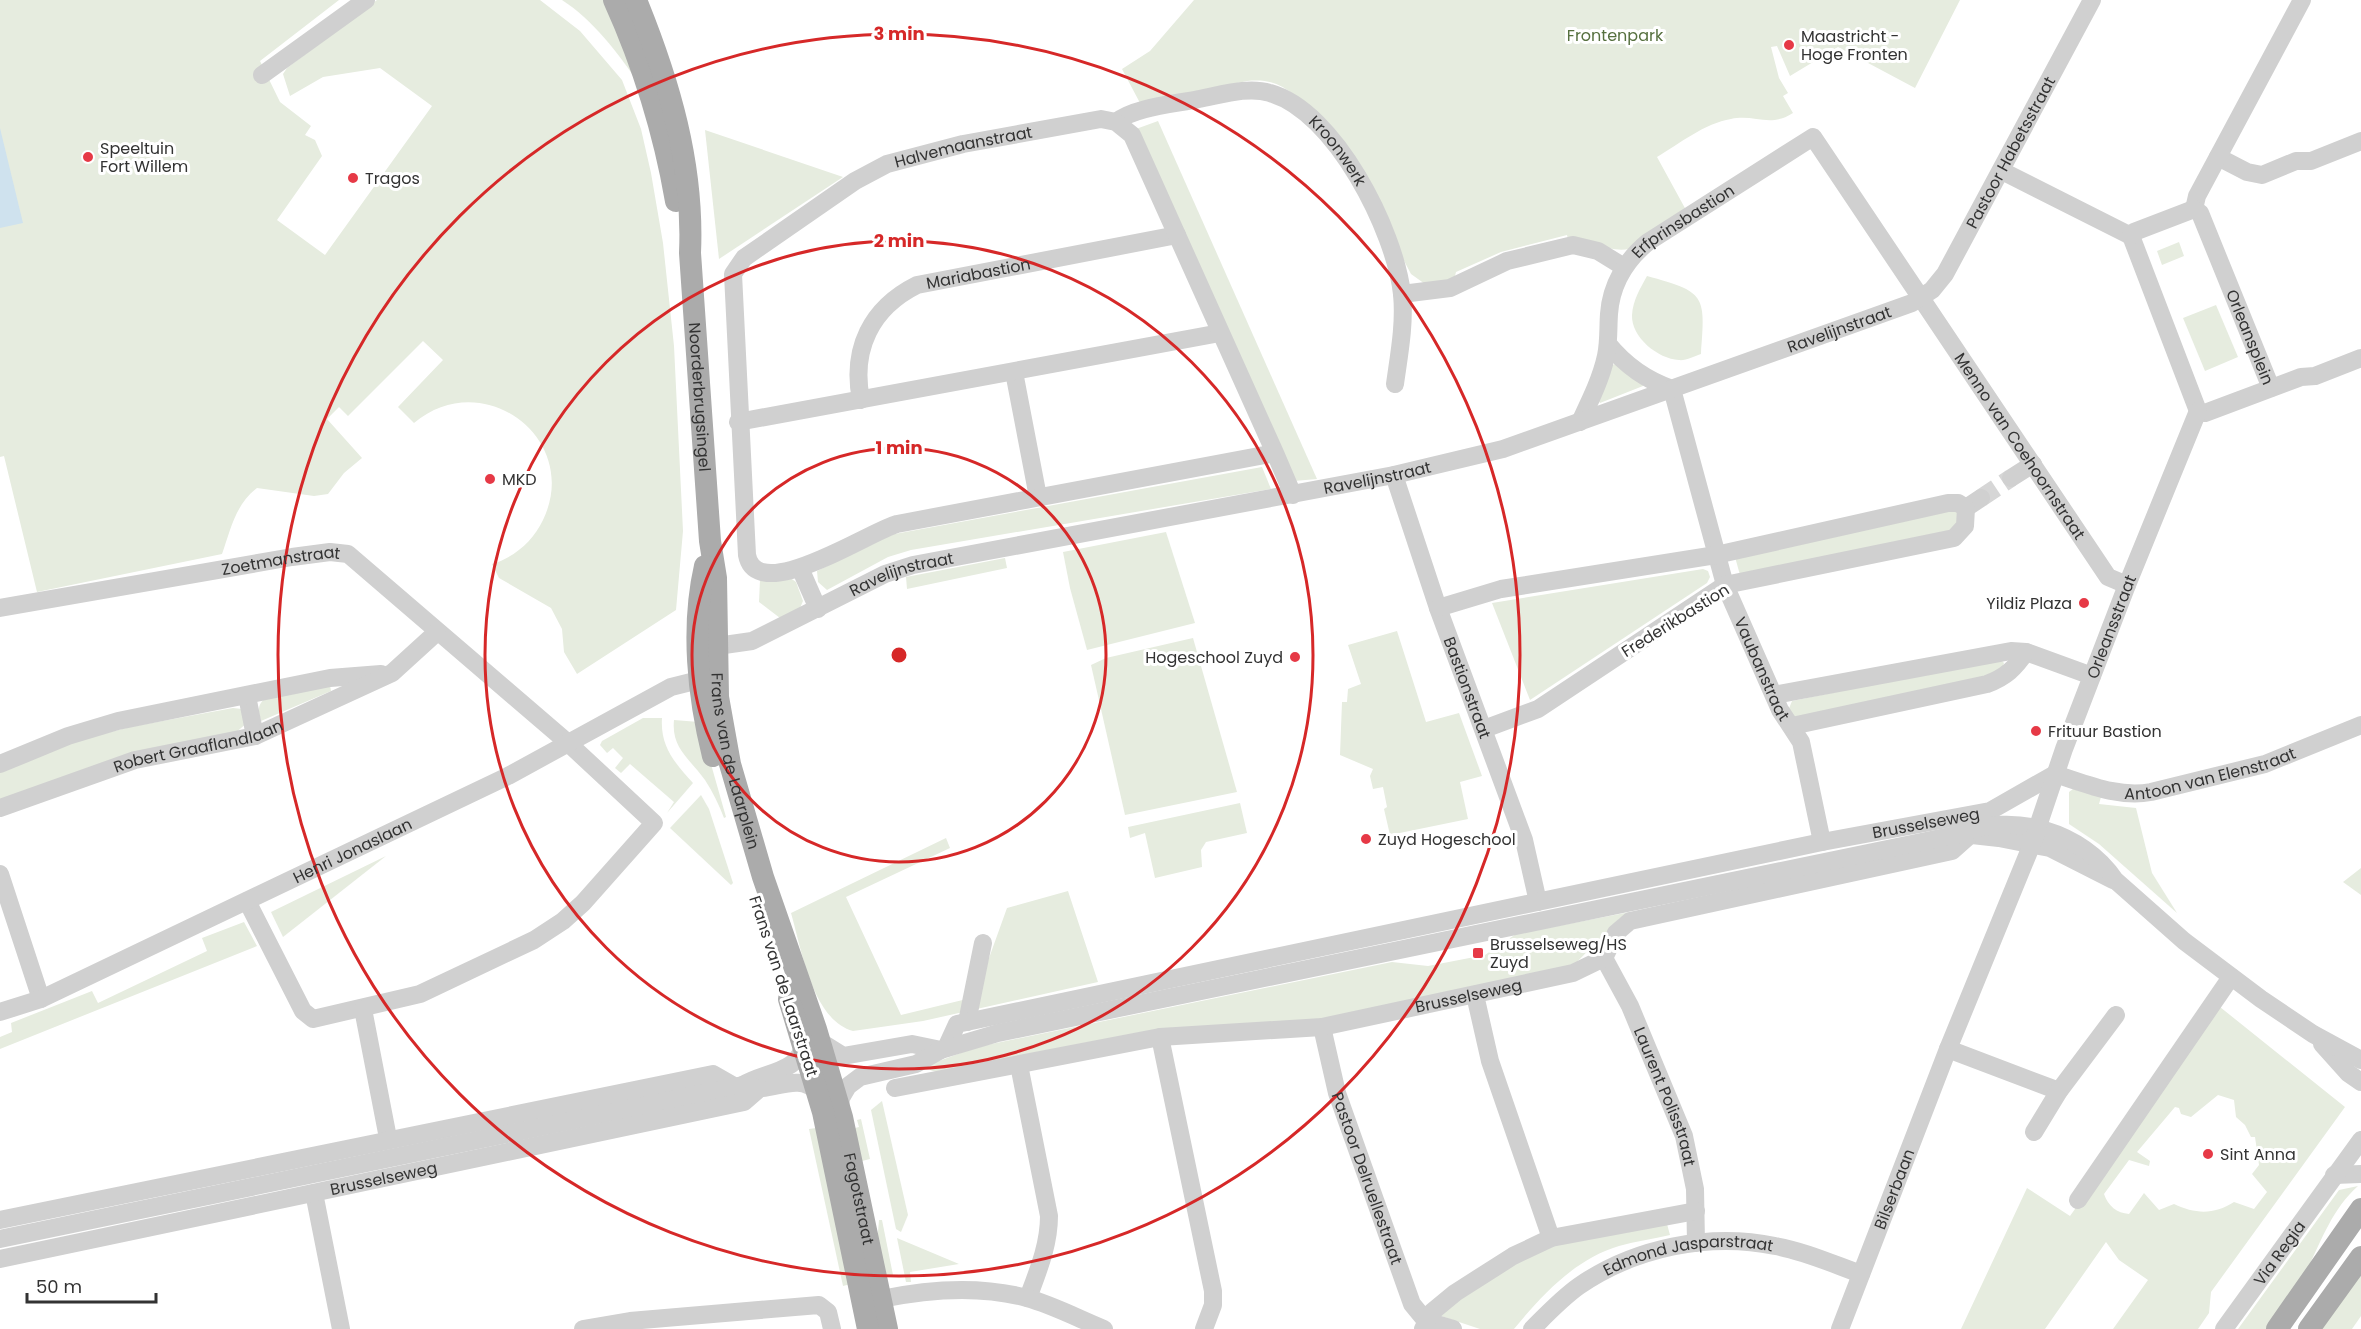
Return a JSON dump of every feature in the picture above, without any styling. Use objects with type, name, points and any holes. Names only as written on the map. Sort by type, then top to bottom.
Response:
[{"type":"main road","name":"Noorderbrugsingel","points":[[614,0],[640,63],[653,105],[690,253]]},
{"type":"main road","name":"Noorderbrugsingel","points":[[636,0],[666,83],[686,165],[692,212],[690,253],[710,541],[716,578],[717,646]]},
{"type":"main road","name":"Noorderbrugsingel","points":[[699,680],[702,576],[710,541]]},
{"type":"main road","name":"Frans van de Laarplein","points":[[717,646],[718,697],[730,764],[757,879]]},
{"type":"main road","name":"Frans van de Laarplein","points":[[699,680],[716,767],[757,879]]},
{"type":"main road","name":"Frans van de Laarstraat","points":[[757,879],[811,1042],[818,1092]]},
{"type":"main road","name":"Frans van de Laarstraat","points":[[811,1042],[828,1071]]},
{"type":"main road","name":"Fagotstraat","points":[[828,1071],[840,1108],[887,1329]]},
{"type":"main road","name":"Fagotstraat","points":[[818,1092],[868,1329]]},
{"type":"main road","points":[[2277,1329],[2361,1209]]},
{"type":"main road","points":[[2309,1329],[2361,1257]]},
{"type":"street","points":[[262,75],[366,0]]},
{"type":"street","name":"Pastoor Habetsstraat","points":[[1922,298],[1945,274],[2092,0]]},
{"type":"street","points":[[2131,237],[2134,232],[2194,209],[2197,196],[2302,0]]},
{"type":"street","name":"Kroonwerk","points":[[1116,122],[1123,116],[1163,106],[1248,90],[1269,92],[1291,102],[1332,141],[1360,178],[1383,225],[1394,255],[1402,294],[1402,328],[1395,384]]},
{"type":"street","name":"Halvemaanstraat","points":[[800,568],[779,573],[756,571],[750,566],[747,555],[731,279],[744,258],[855,181],[887,164],[963,144],[1101,119],[1116,122]]},
{"type":"street","points":[[1116,122],[1132,135],[1293,495]]},
{"type":"street","name":"Erfprinsbastion","points":[[1580,422],[1603,369],[1608,344],[1610,303],[1624,267],[1648,242],[1813,137]]},
{"type":"street","name":"Menno van Coehoornstraat","points":[[1813,137],[2108,577],[2127,585]]},
{"type":"street","points":[[2218,157],[2247,172],[2262,174],[2296,161],[2311,162],[2361,141]]},
{"type":"street","points":[[2002,171],[2131,237],[2198,411]]},
{"type":"street","name":"Orleansplein","points":[[2194,209],[2200,213],[2271,388],[2205,413],[2198,411]]},
{"type":"street","name":"Mariabastion","points":[[861,400],[858,382],[867,333],[873,319],[903,292],[916,285],[1177,235]]},
{"type":"street","points":[[1402,294],[1444,290],[1507,261],[1573,245],[1598,251],[1624,267]]},
{"type":"street","name":"Ravelijnstraat","points":[[717,646],[752,641],[885,574],[913,565],[1293,495],[1394,475],[1503,449],[1922,298]]},
{"type":"street","points":[[738,422],[1220,333]]},
{"type":"street","points":[[1608,344],[1625,363],[1640,374],[1672,389]]},
{"type":"street","points":[[2271,388],[2301,377],[2315,376],[2361,358]]},
{"type":"street","points":[[1014,372],[1038,497]]},
{"type":"street","name":"Vaubanstraat","points":[[1672,389],[1725,585],[1774,696],[1801,742],[1822,842]]},
{"type":"street","name":"Orleansstraat","points":[[2035,836],[2055,774],[2092,676],[2198,411]]},
{"type":"street","points":[[818,609],[800,568],[887,527],[1275,453]]},
{"type":"street","points":[[2011,478],[2033,464]]},
{"type":"street","name":"Bastionstraat","points":[[1394,475],[1438,608],[1524,840],[1538,902]]},
{"type":"street","name":"Frederikbastion","points":[[1438,608],[1501,589],[1716,555],[1948,503],[1973,503],[1965,526],[1954,538],[1725,585],[1538,709],[1484,729]]},
{"type":"street","name":"Zoetmanstraat","points":[[0,608],[292,557],[341,552],[354,558],[436,632],[567,742]]},
{"type":"street","name":"Robert Graaflandlaan","points":[[0,808],[135,760],[255,736],[392,673],[436,632]]},
{"type":"street","points":[[1774,696],[2011,651],[2026,652],[2092,676]]},
{"type":"street","points":[[1792,726],[1987,684],[2001,679],[2013,670],[2026,652]]},
{"type":"street","name":"Robert Graaflandlaan","points":[[0,764],[68,736],[118,721],[330,678],[392,673]]},
{"type":"street","name":"Henri Jonaslaan","points":[[0,1012],[41,999],[508,776],[670,687],[699,680]]},
{"type":"street","points":[[247,696],[255,736]]},
{"type":"street","name":"Antoon van Elenstraat","points":[[2055,774],[2117,793],[2144,794],[2265,764],[2361,725]]},
{"type":"street","points":[[247,901],[307,1017],[313,1019],[363,1009],[420,994],[446,984],[534,940],[563,921],[583,903],[654,823],[567,742]]},
{"type":"street","name":"Brusselseweg","points":[[840,1108],[843,1092],[855,1080],[916,1064],[944,1049],[998,1033],[1506,918],[1538,902],[1822,842],[1990,811],[2055,774]]},
{"type":"street","name":"Brusselseweg","points":[[895,1088],[1160,1037],[1322,1027],[1573,973],[1604,958],[1616,933],[1630,921],[1952,851],[1965,835]]},
{"type":"street","name":"Brusselseweg","points":[[967,1022],[1506,918],[1965,835],[2064,838],[2091,853],[2104,864],[2115,880],[2231,977],[2313,1034]]},
{"type":"street","name":"Bilserbaan","points":[[1840,1329],[1948,1049],[2035,836]]},
{"type":"street","points":[[0,874],[41,999]]},
{"type":"street","points":[[944,1049],[957,1024],[967,1022],[983,943]]},
{"type":"street","name":"Laurent Polisstraat","points":[[1604,958],[1630,1006],[1684,1136],[1692,1166],[1696,1243]]},
{"type":"street","points":[[2078,1200],[2231,977]]},
{"type":"street","points":[[1475,995],[1490,1062],[1551,1238]]},
{"type":"street","points":[[363,1009],[388,1138]]},
{"type":"street","points":[[2034,1132],[2059,1090],[2116,1015]]},
{"type":"street","name":"Pastoor Delruellestraat","points":[[1322,1027],[1337,1093],[1408,1294],[1425,1325]]},
{"type":"street","points":[[2313,1034],[2361,1060]]},
{"type":"street","points":[[2313,1034],[2348,1073],[2361,1082]]},
{"type":"street","points":[[1160,1037],[1213,1292],[1213,1305],[1204,1329]]},
{"type":"street","name":"Brusselseweg","points":[[0,1259],[744,1102],[746,1086],[758,1076],[792,1065],[811,1042],[843,1056],[912,1044],[944,1049]]},
{"type":"street","points":[[912,1044],[916,1064],[934,1080]]},
{"type":"street","points":[[1948,1049],[2059,1090]]},
{"type":"street","points":[[1019,1065],[1049,1216],[1047,1242],[1028,1298]]},
{"type":"street","points":[[0,1220],[388,1138],[714,1074],[746,1086]]},
{"type":"street","name":"Brusselseweg","points":[[0,1239],[746,1086],[795,1082],[809,1085],[818,1092]]},
{"type":"street","name":"Via Regia","points":[[2224,1329],[2361,1140]]},
{"type":"street","points":[[2334,1175],[2361,1174]]},
{"type":"street","points":[[314,1193],[341,1329]]},
{"type":"street","points":[[1454,1329],[1425,1325],[1438,1306],[1522,1250],[1551,1238],[1696,1211]]},
{"type":"street","name":"Edmond Jasparstraat","points":[[1532,1329],[1570,1293],[1604,1270],[1640,1255],[1696,1243],[1765,1244],[1861,1274]]},
{"type":"street","points":[[881,1299],[925,1291],[988,1291],[1028,1298],[1104,1329]]},
{"type":"street","points":[[583,1329],[819,1305],[830,1320]]},
{"type":"street","points":[[1059,1310],[1061,1329]]},
{"type":"green space","points":[[0,0],[339,0],[260,61],[280,102],[311,126],[305,135],[315,140],[322,156],[277,220],[325,255],[432,106],[380,68],[323,77],[290,96],[283,74],[287,68],[377,0],[540,0],[580,31],[622,80],[641,129],[663,243],[674,346],[683,531],[676,610],[577,674],[564,652],[562,629],[551,608],[499,578],[492,564],[516,553],[529,541],[543,520],[551,490],[549,463],[538,438],[519,419],[495,407],[469,402],[441,407],[414,423],[398,407],[443,360],[423,341],[348,416],[339,407],[327,419],[362,458],[344,473],[328,494],[314,496],[257,488],[239,510],[222,554],[37,592],[4,456],[0,457]]},
{"type":"green space","points":[[562,0],[607,0],[639,84],[605,38],[584,17]]},
{"type":"green space","name":"Frontenpark","points":[[1194,0],[1960,0],[1915,88],[1838,47],[1790,76],[1777,46],[1771,47],[1779,78],[1788,93],[1783,96],[1793,113],[1777,120],[1740,118],[1721,121],[1702,129],[1657,157],[1686,210],[1629,249],[1614,249],[1568,240],[1567,235],[1501,252],[1456,272],[1454,280],[1425,284],[1411,274],[1401,255],[1296,96],[1279,85],[1267,81],[1247,81],[1140,103],[1122,69],[1150,51]]},
{"type":"green space","points":[[1158,121],[1317,479],[1294,481],[1136,129]]},
{"type":"green space","points":[[705,130],[843,177],[719,259]]},
{"type":"green space","points":[[2179,242],[2184,256],[2162,265],[2157,251]]},
{"type":"green space","points":[[1647,276],[1681,286],[1698,298],[1703,319],[1701,354],[1684,360],[1671,359],[1655,351],[1641,339],[1633,323],[1632,315],[1635,299]]},
{"type":"green space","points":[[2216,305],[2238,357],[2205,371],[2183,318]]},
{"type":"green space","points":[[1615,364],[1643,383],[1643,386],[1600,403],[1597,398],[1610,366]]},
{"type":"green space","points":[[1262,467],[1271,489],[911,550],[888,557],[827,590],[818,582],[817,571],[889,535]]},
{"type":"green space","points":[[1955,506],[1963,516],[1949,533],[1740,575],[1735,557]]},
{"type":"green space","points":[[1166,532],[1195,623],[1087,650],[1063,552]]},
{"type":"green space","points":[[1005,558],[1007,568],[907,589],[906,577]]},
{"type":"green space","points":[[1703,569],[1708,571],[1710,577],[1707,583],[1530,700],[1492,603]]},
{"type":"green space","points":[[789,577],[796,582],[803,601],[800,608],[780,618],[759,602],[760,580]]},
{"type":"green space","points":[[1397,631],[1426,722],[1459,713],[1482,776],[1460,782],[1468,819],[1390,835],[1384,809],[1387,807],[1383,787],[1373,789],[1370,776],[1373,769],[1340,755],[1342,702],[1347,702],[1348,689],[1361,684],[1348,645]]},
{"type":"green space","points":[[1193,638],[1237,792],[1125,815],[1091,665],[1106,658]]},
{"type":"green space","points":[[2001,660],[2004,663],[2001,673],[1795,718],[1788,711],[1792,701]]},
{"type":"green space","points":[[330,685],[331,691],[261,721],[259,708],[261,702],[267,697]]},
{"type":"green space","points":[[233,708],[242,709],[247,723],[234,734],[0,801],[0,771],[68,743],[130,727]]},
{"type":"green space","points":[[643,718],[662,718],[663,738],[666,746],[693,783],[667,813],[674,802],[630,764],[621,773],[615,768],[623,758],[613,748],[607,753],[600,745],[602,741]]},
{"type":"green space","points":[[674,720],[699,722],[726,817],[724,818],[705,780],[679,746],[675,738]]},
{"type":"green space","points":[[2073,789],[2101,797],[2099,804],[2136,808],[2152,873],[2177,913],[2099,844],[2069,824],[2069,792]]},
{"type":"green space","points":[[701,795],[709,809],[733,883],[731,885],[670,828]]},
{"type":"green space","points":[[1240,803],[1247,833],[1206,842],[1201,850],[1202,867],[1155,878],[1145,833],[1130,838],[1128,827]]},
{"type":"green space","points":[[946,838],[950,848],[846,897],[901,1015],[975,997],[1007,908],[1068,891],[1098,982],[923,1021],[853,1031],[839,1024],[827,1013],[810,981],[791,913]]},
{"type":"green space","points":[[386,856],[283,937],[271,912]]},
{"type":"green space","points":[[2361,868],[2361,895],[2343,882]]},
{"type":"green space","points":[[1630,912],[1620,918],[1574,965],[1320,1022],[936,1072],[930,1070],[928,1065],[977,1047],[1392,962],[1428,966],[1485,955],[1516,934]]},
{"type":"green space","points":[[244,922],[257,946],[0,1049],[0,1037],[12,1032],[11,1023],[92,991],[98,1003],[207,951],[202,938]]},
{"type":"green space","points":[[2220,1007],[2345,1107],[2211,1292],[2209,1313],[2198,1329],[2113,1329],[2148,1280],[2119,1260],[2106,1242],[2045,1329],[1961,1329],[2027,1188],[2070,1216]],"holes":[[[2218,1095],[2234,1100],[2236,1117],[2245,1125],[2251,1137],[2255,1137],[2259,1165],[2252,1174],[2267,1192],[2254,1209],[2234,1202],[2219,1209],[2204,1212],[2189,1210],[2174,1204],[2159,1210],[2144,1193],[2129,1214],[2113,1208],[2104,1194],[2129,1160],[2149,1166],[2150,1161],[2137,1152],[2175,1107],[2179,1108],[2181,1114],[2191,1117]]]},
{"type":"green space","points":[[882,1101],[908,1215],[901,1232],[896,1229],[871,1110]]},
{"type":"green space","points":[[861,1119],[870,1159],[858,1162],[851,1129],[859,1127],[857,1120]]},
{"type":"green space","points":[[823,1127],[855,1283],[843,1286],[809,1129]]},
{"type":"green space","points":[[2358,1186],[2335,1214],[2304,1276],[2266,1329],[2238,1329],[2339,1190]]},
{"type":"green space","points":[[879,1220],[882,1220],[893,1275],[882,1277],[876,1255]]},
{"type":"green space","points":[[1667,1224],[1670,1235],[1619,1246],[1603,1252],[1574,1269],[1548,1291],[1514,1329],[1480,1329],[1438,1315],[1483,1281],[1555,1244]]},
{"type":"green space","points":[[897,1238],[959,1264],[910,1272],[911,1282],[906,1282]]},
{"type":"green space","points":[[2361,1271],[2361,1316],[2352,1329],[2319,1329]]},
{"type":"water","points":[[0,128],[23,223],[0,228]]},
{"type":"tunnel","points":[[1981,498],[2011,478]]},
{"type":"place","name":"Maastricht - Hoge Fronten","points":[[1789,45]]},
{"type":"place","name":"Speeltuin Fort Willem","points":[[88,157]]},
{"type":"place","name":"Tragos","points":[[353,178]]},
{"type":"place","name":"MKD","points":[[490,479]]},
{"type":"place","name":"Yildiz Plaza","points":[[2084,603]]},
{"type":"place","name":"Hogeschool Zuyd","points":[[1295,657]]},
{"type":"place","name":"Frituur Bastion","points":[[2036,731]]},
{"type":"place","name":"Zuyd Hogeschool","points":[[1366,839]]},
{"type":"place","name":"Brusselseweg/HS Zuyd","points":[[1478,953]]},
{"type":"place","name":"Sint Anna","points":[[2208,1154]]}]
